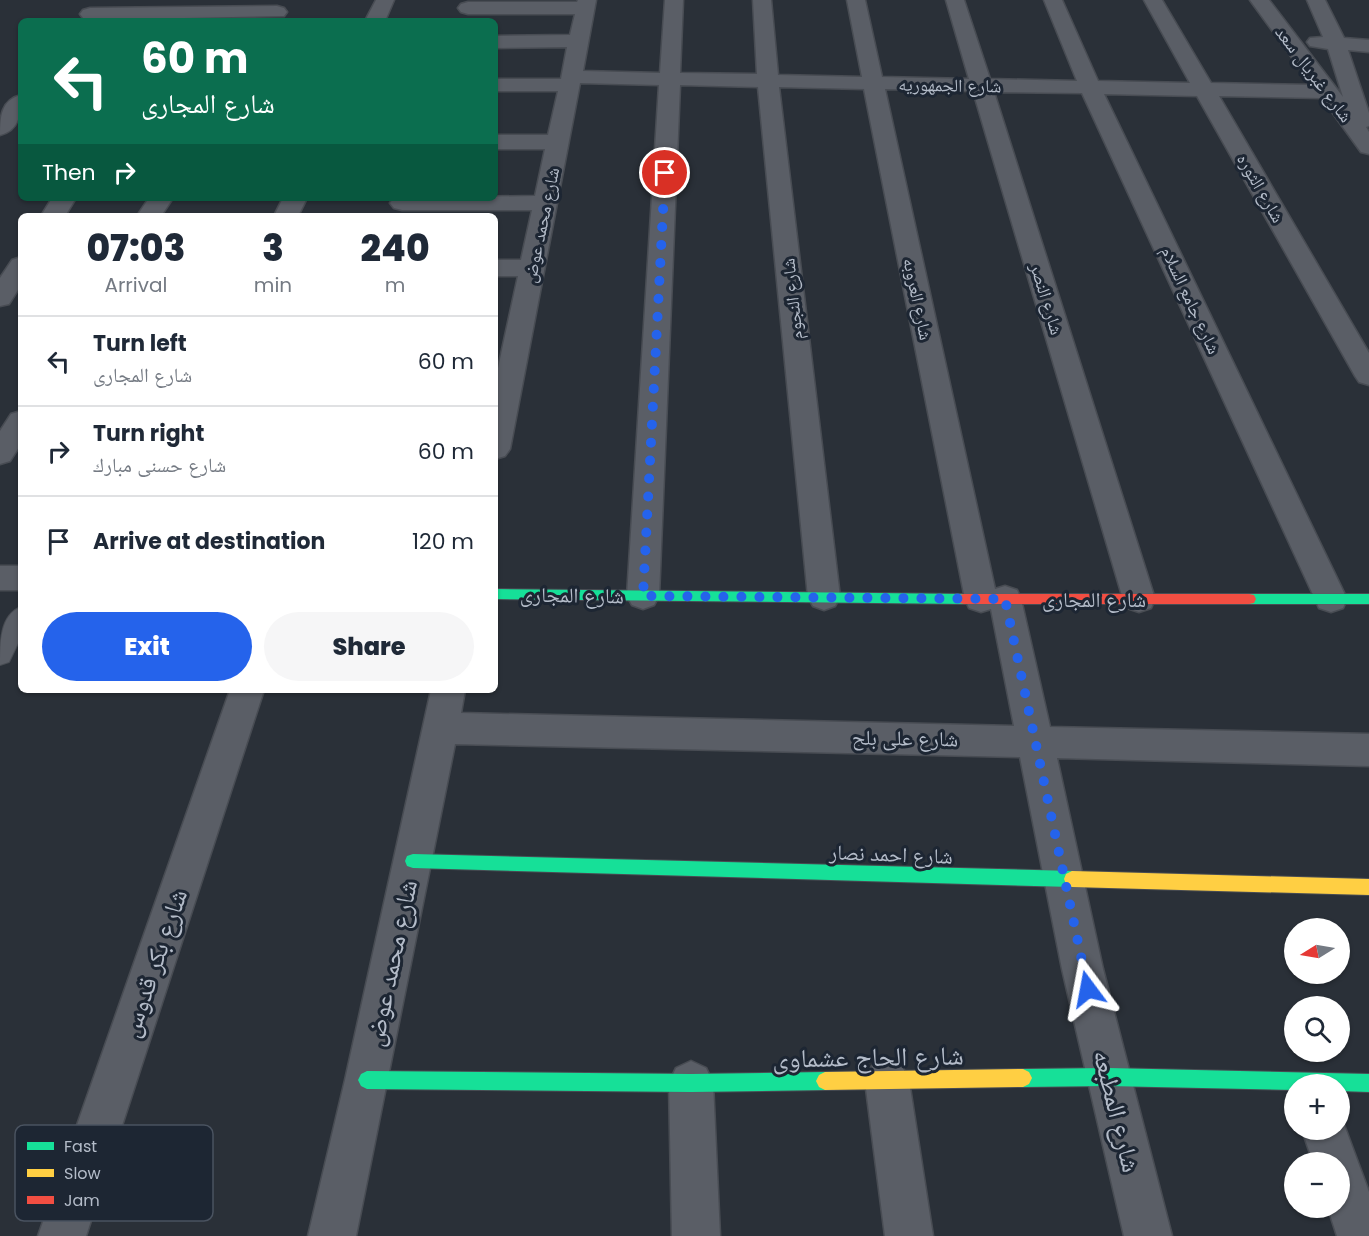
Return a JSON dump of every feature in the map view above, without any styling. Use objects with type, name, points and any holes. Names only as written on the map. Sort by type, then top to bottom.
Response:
[{"type":"street","points":[[376,18],[385,0]]},
{"type":"street","points":[[643,596],[674,0]]},
{"type":"street","name":"شارع النجوم","points":[[762,0],[768,81],[824,597]]},
{"type":"street","name":"شارع العروبه","points":[[856,0],[873,83],[993,599]]},
{"type":"street","name":"شارع النصر","points":[[955,0],[1139,599]]},
{"type":"street","name":"شارع جامع السلام","points":[[1053,0],[1090,87],[1331,599]]},
{"type":"street","name":"شارع الثوره","points":[[1153,0],[1369,376]]},
{"type":"street","name":"شارع غبريال سعد","points":[[1259,0],[1369,147]]},
{"type":"street","points":[[1316,0],[1336,43],[1369,147]]},
{"type":"street","points":[[468,8],[586,4]]},
{"type":"street","name":"شارع محمد عوض","points":[[498,420],[506,344],[532,268],[586,4]]},
{"type":"street","points":[[92,12],[278,11]]},
{"type":"street","points":[[1289,39],[1369,46]]},
{"type":"street","points":[[498,42],[579,41]]},
{"type":"street","name":"شارع الجمهوريه","points":[[498,85],[670,79],[1328,93]]},
{"type":"street","points":[[0,128],[18,105]]},
{"type":"street","points":[[498,142],[558,142]]},
{"type":"street","points":[[402,203],[545,203]]},
{"type":"street","points":[[498,268],[532,268]]},
{"type":"street","points":[[0,298],[18,270]]},
{"type":"street","points":[[0,454],[18,425]]},
{"type":"street","points":[[0,578],[18,578]]},
{"type":"street","name":"شارع المجارى","points":[[498,594],[993,599],[1369,599]]},
{"type":"street","name":"شارع المطبعه","points":[[993,599],[1037,741],[1063,879],[1108,1077],[1148,1236]]},
{"type":"street","name":"شارع بكر قدوس","points":[[100,1125],[246,693]]},
{"type":"street","name":"شارع محمد عوض","points":[[332,1236],[367,1080],[444,709]]},
{"type":"street","name":"شارع على بلح","points":[[444,709],[1037,741],[1369,750]]},
{"type":"street","name":"شارع احمد نصار","points":[[413,861],[1369,887]]},
{"type":"street","name":"شارع الحاج عشماوى","points":[[367,1080],[691,1083],[1108,1077],[1284,1082]]},
{"type":"street","points":[[887,1081],[909,1236]]},
{"type":"street","points":[[691,1083],[696,1236]]},
{"type":"street","name":"شارع الحاج عشماوى","points":[[1350,1083],[1369,1083]]},
{"type":"street","points":[[1350,1204],[1361,1236]]},
{"type":"street","name":"شارع بكر قدوس","points":[[62,1236],[67,1221]]},
{"type":"lane","points":[[2,645],[18,621]]},
{"type":"traffic: fast","points":[[498,594],[964,599]]},
{"type":"traffic: fast","points":[[1249,599],[1369,599]]},
{"type":"traffic: fast","points":[[413,861],[1072,879]]},
{"type":"traffic: fast","points":[[1023,1078],[1108,1077],[1369,1083]]},
{"type":"traffic: fast","points":[[367,1080],[691,1083],[825,1081]]},
{"type":"traffic: slow","points":[[1072,879],[1369,887]]},
{"type":"traffic: slow","points":[[825,1081],[1023,1078]]},
{"type":"traffic: jam","points":[[964,599],[1249,599]]},
{"type":"route","points":[[665,173],[643,596],[1005,599],[1088,989]]}]
